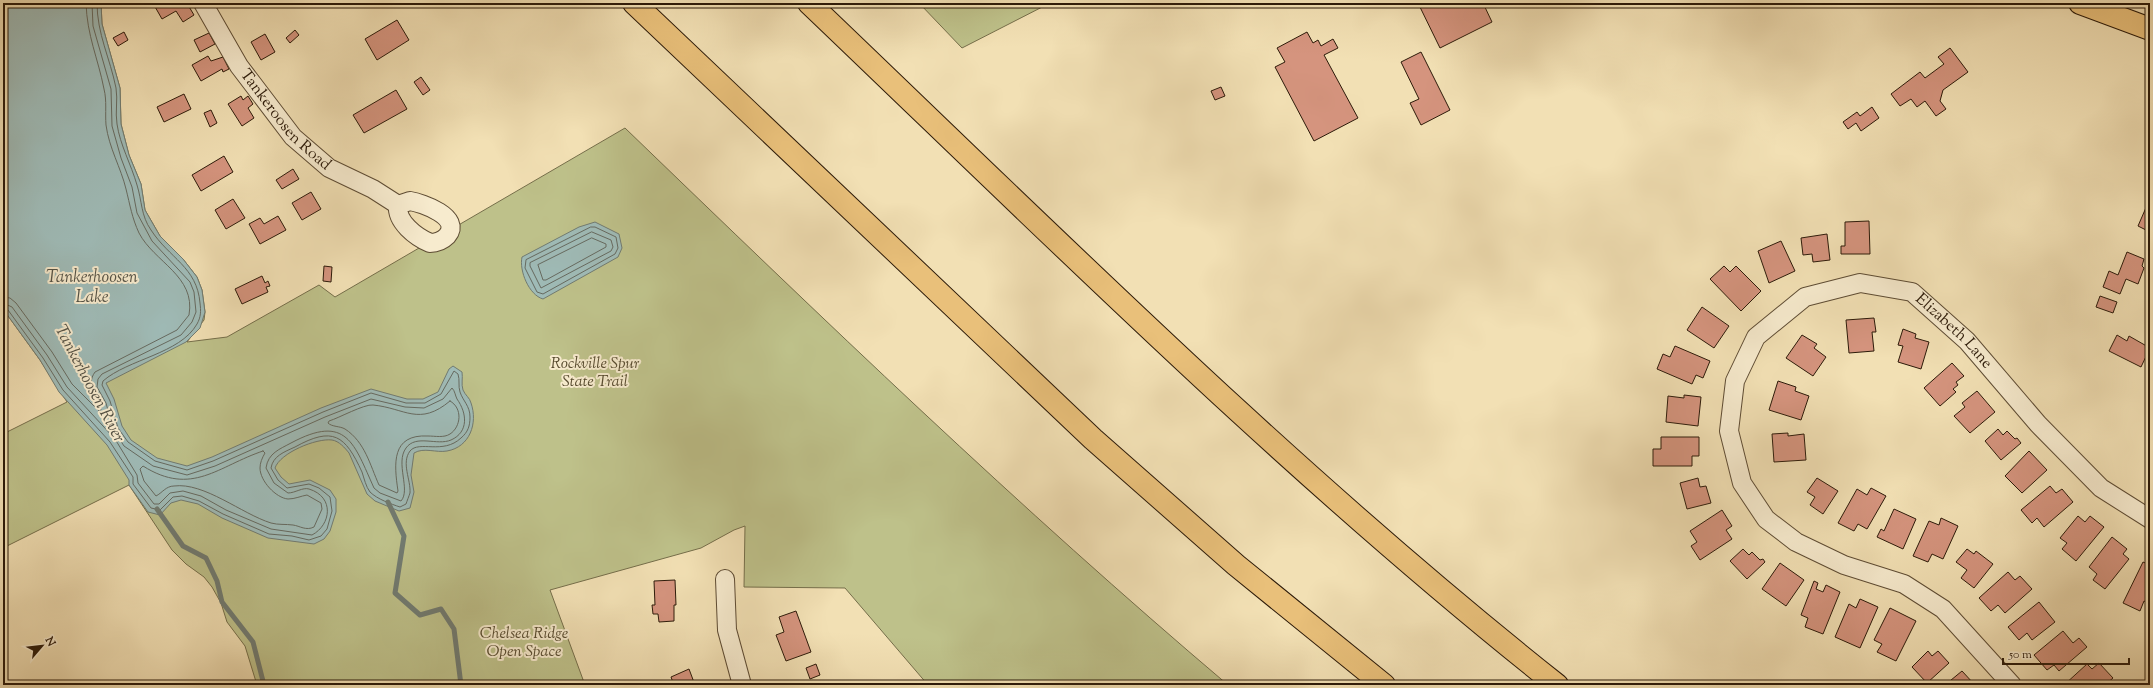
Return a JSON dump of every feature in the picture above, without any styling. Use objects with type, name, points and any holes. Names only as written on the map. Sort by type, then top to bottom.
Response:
[{"type":"main road","points":[[634,3],[1109,454],[1275,598],[1384,685]]},
{"type":"main road","points":[[809,3],[1247,419],[1442,590],[1557,685]]},
{"type":"main road","points":[[2080,3],[2150,29]]},
{"type":"street","name":"Tankeroosen Road","points":[[203,3],[239,66],[293,137],[329,168],[373,189],[398,205]]},
{"type":"street","name":"Elizabeth Lane","points":[[2012,685],[1943,609],[1904,584],[1844,565],[1796,542],[1766,519],[1742,483],[1728,431],[1735,381],[1756,337],[1806,297],[1860,283],[1912,292],[1967,341],[2038,424],[2101,488],[2150,519]]},
{"type":"street","points":[[725,579],[727,630],[742,685]]},
{"type":"green space","name":"Rockville Spur State Trail","points":[[3,3],[101,3],[102,24],[120,88],[121,124],[129,155],[141,184],[145,210],[160,236],[183,259],[197,277],[202,290],[205,312],[204,320],[187,342],[227,337],[319,285],[335,297],[625,128],[847,341],[997,481],[1150,618],[1228,685],[928,685],[845,588],[744,587],[745,526],[734,530],[701,548],[550,590],[585,685],[257,685],[245,646],[227,622],[221,603],[212,587],[204,577],[186,564],[172,550],[129,485],[3,548],[3,434],[67,402],[40,360],[3,309]]},
{"type":"green space","points":[[919,3],[1050,3],[962,48]]},
{"type":"water","name":"Tankerhoosen Lake","points":[[3,3],[101,3],[102,24],[120,88],[121,124],[129,155],[141,184],[145,210],[160,236],[183,259],[197,277],[202,290],[205,312],[200,328],[186,342],[106,383],[114,399],[122,426],[131,440],[157,458],[187,466],[212,457],[321,408],[371,389],[407,399],[423,399],[438,392],[449,369],[453,366],[462,372],[463,390],[470,401],[473,411],[473,426],[467,439],[455,449],[447,451],[422,450],[414,453],[411,475],[414,492],[410,508],[399,511],[375,501],[367,494],[349,453],[337,442],[325,440],[308,444],[291,452],[278,462],[275,468],[281,477],[289,484],[310,480],[330,490],[336,499],[336,512],[330,531],[324,539],[314,544],[268,538],[222,518],[198,504],[181,500],[171,503],[160,515],[148,512],[129,485],[129,480],[107,445],[59,392],[40,360],[3,309]]},
{"type":"water","points":[[595,222],[619,234],[622,248],[618,257],[543,299],[533,293],[526,282],[522,269],[522,257],[579,227]]},
{"type":"building","points":[[158,3],[191,3],[188,5],[194,15],[183,22],[176,11],[162,19],[154,5]]},
{"type":"building","points":[[1418,3],[1483,3],[1492,22],[1440,48]]},
{"type":"building","points":[[397,20],[409,40],[377,60],[365,39]]},
{"type":"building","points":[[295,30],[299,35],[290,43],[286,38]]},
{"type":"building","points":[[124,32],[128,40],[118,46],[113,38]]},
{"type":"building","points":[[1307,32],[1313,43],[1318,40],[1321,46],[1333,39],[1338,48],[1324,55],[1358,118],[1314,141],[1275,67],[1285,62],[1277,48]]},
{"type":"building","points":[[209,33],[215,44],[200,52],[194,40]]},
{"type":"building","points":[[265,34],[275,52],[261,60],[251,42]]},
{"type":"building","points":[[1950,48],[1968,72],[1943,90],[1940,101],[1946,109],[1936,116],[1925,101],[1917,107],[1911,99],[1900,106],[1891,94],[1920,72],[1925,78],[1944,64],[1938,57]]},
{"type":"building","points":[[1421,52],[1450,110],[1421,125],[1410,103],[1419,99],[1401,62]]},
{"type":"building","points":[[208,56],[211,61],[223,57],[229,69],[223,72],[222,69],[201,81],[192,65]]},
{"type":"building","points":[[421,77],[430,90],[423,95],[414,82]]},
{"type":"building","points":[[1221,87],[1225,96],[1215,100],[1211,91]]},
{"type":"building","points":[[396,90],[407,109],[364,133],[353,115]]},
{"type":"building","points":[[184,94],[191,109],[164,122],[157,107]]},
{"type":"building","points":[[241,96],[243,100],[248,96],[253,104],[248,108],[254,118],[242,126],[228,104]]},
{"type":"building","points":[[1872,107],[1879,118],[1861,131],[1856,123],[1848,129],[1843,122],[1857,112],[1860,116]]},
{"type":"building","points":[[211,110],[217,123],[210,127],[204,113]]},
{"type":"building","points":[[224,156],[233,172],[201,191],[192,175]]},
{"type":"building","points":[[293,169],[299,179],[282,189],[276,180]]},
{"type":"building","points":[[311,192],[321,209],[302,220],[292,203]]},
{"type":"building","points":[[233,199],[245,218],[226,229],[215,210]]},
{"type":"building","points":[[2148,203],[2150,204],[2150,232],[2138,226]]},
{"type":"building","points":[[278,216],[286,230],[260,244],[249,224],[260,218],[264,224]]},
{"type":"building","points":[[1869,221],[1870,254],[1841,254],[1841,246],[1845,246],[1845,222]]},
{"type":"building","points":[[1827,234],[1830,260],[1813,262],[1812,254],[1803,255],[1801,238]]},
{"type":"building","points":[[1781,241],[1795,271],[1769,283],[1758,251]]},
{"type":"building","points":[[2127,252],[2144,259],[2142,266],[2144,268],[2138,284],[2126,279],[2120,294],[2103,287],[2109,271],[2118,275]]},
{"type":"building","points":[[324,266],[332,267],[331,282],[323,281]]},
{"type":"building","points":[[1724,266],[1730,272],[1736,266],[1761,291],[1741,311],[1710,279]]},
{"type":"building","points":[[262,276],[265,283],[268,281],[270,286],[266,287],[268,292],[242,304],[235,289]]},
{"type":"building","points":[[2100,296],[2117,302],[2113,313],[2096,307]]},
{"type":"building","points":[[1702,307],[1729,326],[1714,348],[1687,330]]},
{"type":"building","points":[[1874,318],[1876,332],[1872,332],[1874,351],[1849,353],[1846,320]]},
{"type":"building","points":[[1903,329],[1916,334],[1915,338],[1929,342],[1921,369],[1898,362],[1903,346],[1898,345]]},
{"type":"building","points":[[1802,335],[1817,344],[1814,348],[1826,357],[1813,376],[1786,358]]},
{"type":"building","points":[[2117,335],[2127,341],[2129,336],[2150,348],[2141,367],[2109,351]]},
{"type":"building","points":[[1675,346],[1710,361],[1703,378],[1696,375],[1692,384],[1657,369],[1663,354],[1670,357]]},
{"type":"building","points":[[1952,363],[1964,376],[1956,382],[1958,385],[1953,389],[1956,392],[1940,406],[1924,388]]},
{"type":"building","points":[[1778,381],[1796,387],[1795,391],[1809,396],[1801,420],[1769,410]]},
{"type":"building","points":[[1977,391],[1995,412],[1970,433],[1954,416],[1965,407],[1962,403]]},
{"type":"building","points":[[1684,395],[1701,397],[1698,426],[1666,422],[1668,396],[1684,398]]},
{"type":"building","points":[[1998,429],[2003,435],[2007,431],[2021,443],[2001,460],[1985,441]]},
{"type":"building","points":[[1788,433],[1788,436],[1804,434],[1806,460],[1774,462],[1772,434]]},
{"type":"building","points":[[1661,437],[1699,437],[1699,456],[1692,456],[1692,466],[1653,466],[1653,449],[1661,449]]},
{"type":"building","points":[[2029,451],[2047,470],[2022,493],[2005,476]]},
{"type":"building","points":[[1698,478],[1700,487],[1706,486],[1711,503],[1687,509],[1680,483]]},
{"type":"building","points":[[1817,478],[1838,491],[1823,514],[1810,505],[1815,497],[1807,492]]},
{"type":"building","points":[[2050,486],[2056,493],[2062,489],[2073,502],[2044,527],[2037,518],[2032,523],[2021,510]]},
{"type":"building","points":[[1871,488],[1886,496],[1867,529],[1858,524],[1854,531],[1838,523],[1857,489],[1867,495]]},
{"type":"building","points":[[1894,509],[1916,519],[1903,549],[1877,537],[1881,529],[1884,531]]},
{"type":"building","points":[[1722,510],[1732,526],[1726,530],[1732,539],[1700,560],[1691,546],[1697,542],[1690,531]]},
{"type":"building","points":[[2078,516],[2085,522],[2090,516],[2104,527],[2076,561],[2062,549],[2067,543],[2060,538]]},
{"type":"building","points":[[1941,518],[1958,526],[1943,559],[1932,554],[1928,562],[1913,556],[1929,521],[1939,525]]},
{"type":"building","points":[[2112,537],[2127,549],[2123,554],[2129,559],[2105,589],[2093,580],[2097,574],[2089,567]]},
{"type":"building","points":[[1743,549],[1749,555],[1752,552],[1760,560],[1763,559],[1765,562],[1747,579],[1730,561]]},
{"type":"building","points":[[1967,549],[1974,554],[1976,551],[1993,564],[1974,588],[1961,578],[1967,570],[1956,562]]},
{"type":"building","points":[[2143,562],[2150,565],[2150,604],[2144,601],[2140,611],[2123,603]]},
{"type":"building","points":[[1780,563],[1804,580],[1786,606],[1762,589]]},
{"type":"building","points":[[2008,572],[2015,580],[2020,576],[2032,589],[2005,613],[1998,605],[1991,611],[1979,598]]},
{"type":"building","points":[[675,580],[676,605],[674,605],[674,621],[659,622],[658,614],[653,614],[652,605],[655,605],[654,581]]},
{"type":"building","points":[[1814,581],[1818,583],[1816,589],[1823,592],[1826,585],[1840,592],[1823,634],[1805,627],[1808,618],[1801,615]]},
{"type":"building","points":[[1860,599],[1878,607],[1860,648],[1835,637],[1849,604],[1856,608]]},
{"type":"building","points":[[2039,602],[2055,622],[2032,640],[2027,633],[2019,640],[2008,627]]},
{"type":"building","points":[[1890,608],[1916,621],[1896,661],[1877,652],[1882,644],[1874,640]]},
{"type":"building","points":[[796,611],[811,652],[786,661],[776,635],[784,632],[779,617]]},
{"type":"building","points":[[2063,631],[2073,643],[2079,638],[2087,647],[2059,671],[2054,665],[2047,670],[2034,655]]},
{"type":"building","points":[[1928,651],[1932,656],[1938,651],[1949,663],[1927,683],[1912,667]]},
{"type":"building","points":[[2099,663],[2113,678],[2105,685],[2064,685],[2087,664],[2092,669]]},
{"type":"building","points":[[816,664],[820,675],[810,679],[806,668]]},
{"type":"building","points":[[689,669],[695,685],[674,685],[671,677]]},
{"type":"building","points":[[1962,671],[1974,684],[1945,685]]},
{"type":"waterway","name":"Tankerhoosen River","points":[[388,502],[404,536],[395,593],[420,615],[441,609],[454,629],[461,685]]},
{"type":"waterway","name":"Tankerhoosen River","points":[[157,509],[183,546],[206,558],[217,581],[222,602],[253,642],[264,685]]},
{"type":"park label","name":"Chelsea Ridge Open Space","points":[[524,643]]}]
